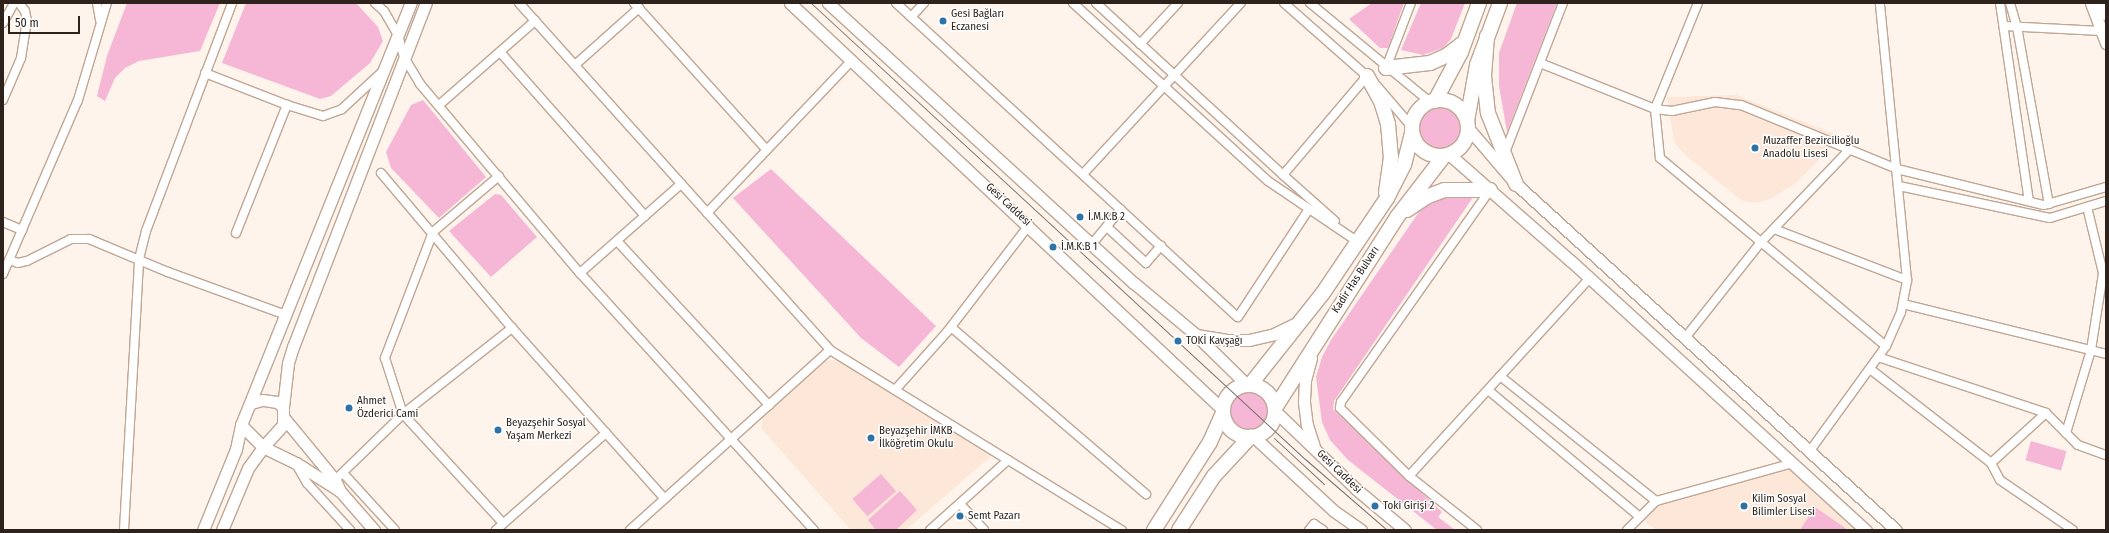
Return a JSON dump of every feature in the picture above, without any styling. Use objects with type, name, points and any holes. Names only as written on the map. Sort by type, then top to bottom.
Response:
[{"type":"highway","points":[[1479,3],[1465,41],[1432,101],[1415,114],[1412,130],[1423,151],[1447,155],[1465,141],[1473,81],[1487,36],[1500,3]]},
{"type":"highway","points":[[1487,36],[1484,64],[1486,101],[1492,126],[1516,184]]},
{"type":"highway","points":[[1386,68],[1439,60],[1465,41]]},
{"type":"highway","points":[[1367,76],[1381,102],[1390,134],[1390,170],[1383,204]]},
{"type":"highway","points":[[1432,101],[1455,105],[1467,125]]},
{"type":"highway","name":"Kadir Has Bulvarı","points":[[1248,385],[1304,319],[1383,204],[1404,165],[1412,130]]},
{"type":"highway","name":"Kadir Has Bulvarı","points":[[1275,410],[1318,339],[1397,217],[1447,155]]},
{"type":"highway","points":[[1397,217],[1435,193],[1457,189],[1490,190]]},
{"type":"highway","points":[[1154,530],[1210,442],[1223,412],[1225,401],[1231,391],[1248,385],[1268,393],[1275,410],[1270,426],[1261,433],[1252,436],[1214,476],[1179,530]]},
{"type":"highway","points":[[1223,412],[1227,424],[1235,432],[1252,436]]},
{"type":"main road","points":[[203,530],[236,449],[241,426],[411,3]]},
{"type":"main road","points":[[222,530],[248,468],[263,447],[283,425],[288,363],[293,347],[426,3]]},
{"type":"main road","name":"Gesi Caddesi","points":[[790,3],[1028,225],[1223,412]]},
{"type":"main road","points":[[828,3],[1092,244],[1195,334],[1248,385]]},
{"type":"main road","points":[[2091,3],[2106,43]]},
{"type":"main road","points":[[2102,3],[2106,14]]},
{"type":"main road","points":[[1467,125],[1516,184],[1896,530]]},
{"type":"main road","points":[[1447,155],[1490,190],[1590,278],[1866,530]]},
{"type":"main road","points":[[1195,334],[1229,340],[1249,340],[1279,332],[1304,319]]},
{"type":"main road","points":[[1315,448],[1307,425],[1304,392],[1307,370],[1318,339]]},
{"type":"main road","points":[[251,403],[269,400],[284,413],[339,476],[340,491]]},
{"type":"main road","name":"Gesi Caddesi","points":[[1275,410],[1356,489],[1405,530]]},
{"type":"main road","points":[[241,426],[263,447],[296,463],[340,491],[374,530]]},
{"type":"main road","points":[[1252,436],[1334,510],[1361,530]]},
{"type":"street","points":[[3,23],[14,3]]},
{"type":"street","points":[[3,100],[21,58],[27,21],[25,11],[19,3]]},
{"type":"street","points":[[97,3],[100,20]]},
{"type":"street","points":[[3,274],[78,100],[100,20],[107,3]]},
{"type":"street","points":[[124,530],[139,259],[146,231],[232,3]]},
{"type":"street","points":[[375,3],[384,11],[398,35],[404,57],[420,84],[580,273],[814,530]]},
{"type":"street","points":[[519,3],[830,350],[1122,530]]},
{"type":"street","points":[[896,3],[1238,317],[1309,209]]},
{"type":"street","points":[[911,17],[924,3]]},
{"type":"street","points":[[1073,3],[1268,181],[1358,242]]},
{"type":"street","points":[[1096,3],[1358,242]]},
{"type":"street","points":[[1140,44],[1178,3]]},
{"type":"street","points":[[1083,174],[1241,3]]},
{"type":"street","points":[[1284,3],[1367,76],[1394,104],[1412,130]]},
{"type":"street","points":[[1310,3],[1386,68],[1432,101]]},
{"type":"street","points":[[1386,68],[1411,3]]},
{"type":"street","points":[[1504,157],[1563,3]]},
{"type":"street","points":[[1698,3],[1655,109],[1660,158],[1886,346]]},
{"type":"street","points":[[1809,452],[1886,346],[1903,304],[1907,280],[1880,3]]},
{"type":"street","points":[[2000,3],[2029,201]]},
{"type":"street","points":[[2010,3],[2017,27],[2048,204]]},
{"type":"street","points":[[575,65],[637,6],[767,150]]},
{"type":"street","points":[[439,105],[535,21]]},
{"type":"street","points":[[2004,26],[2101,31]]},
{"type":"street","points":[[500,52],[645,216]]},
{"type":"street","points":[[707,212],[852,60]]},
{"type":"street","points":[[1540,63],[1655,109],[1672,111],[1706,103],[1732,103],[1897,169],[2029,201],[2048,204],[2106,187]]},
{"type":"street","points":[[205,73],[287,105],[323,116],[330,115],[348,104],[383,71]]},
{"type":"street","points":[[1283,175],[1367,76]]},
{"type":"street","points":[[236,233],[287,105]]},
{"type":"street","points":[[1685,338],[1762,242],[1850,149]]},
{"type":"street","points":[[381,173],[433,232],[512,328],[665,499]]},
{"type":"street","points":[[499,176],[433,232],[385,358],[403,414],[503,523]]},
{"type":"street","points":[[580,273],[681,184]]},
{"type":"street","points":[[1899,186],[2050,218],[2106,201]]},
{"type":"street","points":[[1477,530],[1409,476],[1340,408],[1341,402],[1490,190]]},
{"type":"street","points":[[2066,433],[2091,350],[2103,273],[2087,207]]},
{"type":"street","points":[[1092,244],[1121,209]]},
{"type":"street","points":[[3,222],[22,230]]},
{"type":"street","points":[[895,390],[951,327],[1028,225]]},
{"type":"street","points":[[1107,227],[1146,263],[1161,246]]},
{"type":"street","points":[[1774,229],[1907,280]]},
{"type":"street","points":[[9,260],[18,263],[27,261],[71,239],[82,238],[98,241],[139,259],[286,314]]},
{"type":"street","points":[[617,241],[769,405]]},
{"type":"street","points":[[1409,476],[1590,278]]},
{"type":"street","points":[[1903,304],[2106,354]]},
{"type":"street","points":[[951,327],[1146,494]]},
{"type":"street","points":[[395,530],[339,476],[403,414],[512,328]]},
{"type":"street","points":[[630,530],[830,350]]},
{"type":"street","points":[[1878,357],[2046,413],[2078,445],[2106,455]]},
{"type":"street","points":[[1870,369],[1991,463],[2000,480],[2060,522],[2074,530]]},
{"type":"street","points":[[1500,376],[1656,501]]},
{"type":"street","points":[[1488,390],[1640,517]]},
{"type":"street","points":[[1991,463],[2046,413]]},
{"type":"street","points":[[496,530],[606,433]]},
{"type":"street","points":[[930,530],[1008,460]]},
{"type":"street","points":[[296,463],[307,483],[350,530]]},
{"type":"street","points":[[1627,530],[1656,501],[1793,463]]},
{"type":"street","points":[[960,504],[984,530]]},
{"type":"street","points":[[2057,530],[2060,522]]},
{"type":"street","points":[[1309,530],[1314,524],[1323,530]]},
{"type":"shaded area","points":[[127,3],[220,3],[200,51],[139,61],[125,68],[115,78],[105,101],[97,96],[107,56]]},
{"type":"shaded area","points":[[246,3],[356,3],[378,27],[383,41],[370,63],[331,96],[320,99],[222,63]]},
{"type":"shaded area","points":[[1372,3],[1404,3],[1388,48],[1380,48],[1349,19]]},
{"type":"shaded area","points":[[1421,3],[1465,3],[1451,39],[1443,48],[1423,55],[1401,50]]},
{"type":"shaded area","points":[[1517,3],[1557,3],[1507,132],[1499,86],[1499,53]]},
{"type":"shaded area","name":"Muzaffer Bezircilioğlu Anadolu Lisesi","points":[[1736,95],[1842,137],[1795,184],[1772,198],[1756,203],[1742,201],[1683,153],[1674,142],[1667,97]]},
{"type":"shaded area","points":[[423,100],[486,177],[439,218],[391,168],[386,152],[411,105]]},
{"type":"shaded area","points":[[1435,107],[1443,107],[1451,110],[1457,116],[1460,128],[1457,140],[1451,146],[1443,149],[1435,149],[1427,146],[1421,140],[1418,132],[1418,124],[1421,116],[1427,110]]},
{"type":"shaded area","points":[[771,169],[936,326],[899,367],[861,338],[733,198]]},
{"type":"shaded area","points":[[1476,193],[1334,401],[1333,409],[1442,512],[1438,517],[1455,530],[1437,530],[1348,460],[1330,440],[1322,422],[1316,377],[1322,357],[1331,340],[1421,209],[1448,195]]},
{"type":"shaded area","points":[[495,194],[501,195],[537,237],[491,277],[449,231]]},
{"type":"shaded area","name":"Beyazşehir İMKB İlköğretim Okulu","points":[[823,361],[848,361],[989,448],[991,456],[906,530],[851,530],[761,428],[763,417]]},
{"type":"shaded area","points":[[1245,392],[1253,392],[1260,395],[1265,400],[1268,411],[1265,422],[1260,427],[1253,430],[1245,430],[1238,427],[1233,422],[1230,415],[1230,407],[1233,400],[1238,395]]},
{"type":"shaded area","points":[[2031,441],[2067,451],[2061,470],[2025,460]]},
{"type":"shaded area","name":"Kilim Sosyal Bilimler Lisesi","points":[[1791,467],[1859,530],[1657,530],[1646,523],[1647,513],[1665,498]]},
{"type":"shaded area","points":[[881,474],[896,491],[867,516],[852,499]]},
{"type":"shaded area","points":[[900,491],[917,510],[896,530],[876,530],[868,520]]},
{"type":"shaded area","points":[[1815,507],[1848,530],[1800,530]]},
{"type":"tram line","points":[[811,3],[1305,459],[1387,530]]},
{"type":"tram line","points":[[1274,438],[1324,484]]},
{"type":"place","name":"Gesi Bağları Eczanesi","points":[[943,21]]},
{"type":"place","name":"Muzaffer Bezircilioğlu Anadolu Lisesi","points":[[1755,148]]},
{"type":"place","name":"İ.M.K.B 2","points":[[1080,217]]},
{"type":"place","name":"İ.M.K.B 1","points":[[1053,247]]},
{"type":"place","name":"TOKİ Kavşağı","points":[[1178,341]]},
{"type":"place","name":"Ahmet Özderici Cami","points":[[349,408]]},
{"type":"place","name":"Beyazşehir Sosyal Yaşam Merkezi","points":[[498,430]]},
{"type":"place","name":"Beyazşehir İMKB İlköğretim Okulu","points":[[871,438]]},
{"type":"place","name":"Toki Girişi 2","points":[[1375,506]]},
{"type":"place","name":"Kilim Sosyal Bilimler Lisesi","points":[[1744,506]]},
{"type":"place","name":"Semt Pazarı","points":[[960,516]]}]
